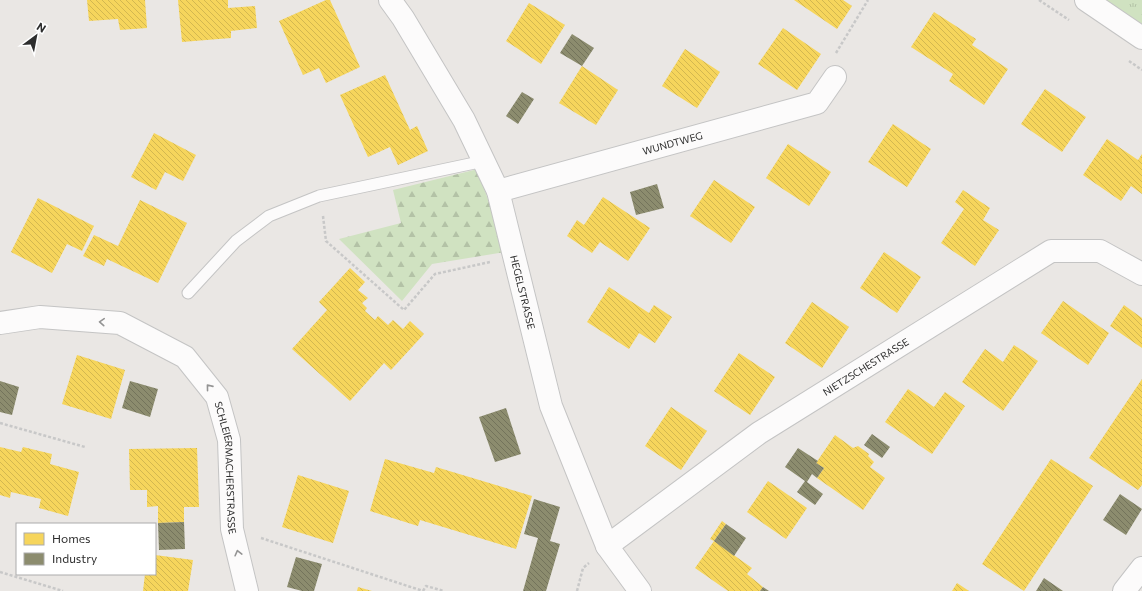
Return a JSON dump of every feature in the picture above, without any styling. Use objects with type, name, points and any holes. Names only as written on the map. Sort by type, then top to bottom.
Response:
[{"type":"street","name":"HEGELSTRASSE","points":[[390,0],[403,18],[464,120],[498,191],[551,406],[607,546],[640,591]]},
{"type":"street","points":[[1086,0],[1142,38]]},
{"type":"street","name":"WUNDTWEG","points":[[498,191],[817,103],[835,77]]},
{"type":"street","name":"NIETZSCHESTRASSE","points":[[607,546],[759,433],[1051,251],[1100,251],[1142,274]]},
{"type":"street","name":"SCHLEIERMACHERSTRASSE","points":[[0,323],[40,317],[120,323],[185,357],[217,397],[229,440],[232,529],[247,591]]},
{"type":"street","points":[[1124,591],[1142,568]]},
{"type":"lane","points":[[188,293],[236,241],[269,216],[319,196],[484,161]]},
{"type":"path","points":[[835,77],[836,52],[868,0]]},
{"type":"path","points":[[319,196],[326,241],[404,310],[436,274],[515,257]]},
{"type":"path","points":[[0,423],[85,448]]},
{"type":"path","points":[[232,529],[423,591],[426,586],[444,591]]},
{"type":"path","points":[[0,572],[63,591]]},
{"type":"green space","points":[[1106,0],[1142,0],[1142,24]]},
{"type":"green space","points":[[478,169],[505,252],[432,264],[402,301],[339,239],[401,223],[393,190]]},
{"type":"building: Homes","points":[[87,0],[145,0],[147,28],[120,30],[118,19],[89,21]]},
{"type":"building: Homes","points":[[178,0],[228,0],[228,8],[255,6],[257,28],[231,31],[231,38],[182,42]]},
{"type":"building: Homes","points":[[326,0],[330,0],[360,67],[326,83],[319,68],[303,75],[279,21]]},
{"type":"building: Homes","points":[[794,0],[843,0],[852,6],[837,29]]},
{"type":"building: Homes","points":[[529,3],[565,25],[541,64],[506,41]]},
{"type":"building: Homes","points":[[934,12],[976,39],[972,45],[1008,69],[984,105],[949,81],[953,74],[911,47]]},
{"type":"building: Homes","points":[[783,28],[821,54],[797,90],[758,64]]},
{"type":"building: Homes","points":[[685,49],[720,72],[697,108],[662,86]]},
{"type":"building: Homes","points":[[582,66],[618,90],[596,125],[559,103]]},
{"type":"building: Homes","points":[[385,75],[410,130],[417,126],[428,151],[398,165],[390,147],[368,157],[340,95]]},
{"type":"building: Homes","points":[[1045,89],[1086,117],[1062,152],[1021,124]]},
{"type":"building: Homes","points":[[893,124],[931,149],[907,187],[868,162]]},
{"type":"building: Homes","points":[[154,133],[196,155],[183,181],[165,172],[156,190],[131,177]]},
{"type":"building: Homes","points":[[1107,139],[1138,160],[1142,154],[1142,194],[1131,186],[1121,201],[1083,175]]},
{"type":"building: Homes","points":[[788,144],[831,172],[809,206],[766,178]]},
{"type":"building: Homes","points":[[714,180],[755,207],[731,243],[690,216]]},
{"type":"building: Homes","points":[[963,190],[990,208],[983,220],[999,230],[975,266],[941,243],[964,209],[955,202]]},
{"type":"building: Homes","points":[[603,197],[650,228],[628,261],[600,242],[592,253],[567,236],[577,220],[584,225]]},
{"type":"building: Homes","points":[[38,198],[94,226],[82,251],[67,244],[52,273],[11,252]]},
{"type":"building: Homes","points":[[140,200],[187,223],[158,283],[107,259],[104,266],[83,256],[94,235],[118,246]]},
{"type":"building: Homes","points":[[884,252],[921,277],[897,313],[860,288]]},
{"type":"building: Homes","points":[[350,268],[365,282],[358,290],[368,298],[362,303],[367,308],[365,311],[375,320],[378,316],[388,325],[393,320],[403,329],[410,321],[424,334],[391,370],[384,363],[350,401],[292,349],[327,310],[319,302]]},
{"type":"building: Homes","points":[[609,287],[649,313],[654,305],[672,317],[655,343],[639,333],[629,349],[587,322]]},
{"type":"building: Homes","points":[[1063,301],[1109,333],[1088,365],[1041,333]]},
{"type":"building: Homes","points":[[812,302],[849,327],[822,368],[785,343]]},
{"type":"building: Homes","points":[[1124,305],[1142,318],[1142,348],[1110,326]]},
{"type":"building: Homes","points":[[1014,345],[1038,361],[1003,411],[962,382],[985,349],[1003,362]]},
{"type":"building: Homes","points":[[739,353],[775,377],[750,415],[714,391]]},
{"type":"building: Homes","points":[[77,355],[125,370],[111,419],[62,404]]},
{"type":"building: Homes","points":[[1142,379],[1142,485],[1138,490],[1089,458]]},
{"type":"building: Homes","points":[[908,389],[934,407],[945,392],[965,406],[932,454],[885,422]]},
{"type":"building: Homes","points":[[671,407],[707,431],[681,470],[645,446]]},
{"type":"building: Homes","points":[[835,435],[853,448],[858,446],[869,454],[868,456],[874,462],[870,467],[885,478],[863,510],[817,478],[824,468],[816,463]]},
{"type":"building: Homes","points":[[0,447],[21,452],[23,447],[52,454],[50,464],[79,472],[68,516],[39,508],[41,499],[11,492],[10,498],[0,495]]},
{"type":"building: Homes","points":[[197,448],[199,507],[184,507],[184,522],[158,523],[158,506],[147,507],[147,490],[130,490],[129,449]]},
{"type":"building: Homes","points":[[385,459],[434,473],[436,467],[532,496],[516,549],[420,520],[418,526],[370,511]]},
{"type":"building: Homes","points":[[1051,459],[1093,486],[1024,591],[982,564]]},
{"type":"building: Homes","points":[[298,475],[349,491],[333,543],[282,527]]},
{"type":"building: Homes","points":[[768,481],[807,508],[786,539],[747,512]]},
{"type":"building: Homes","points":[[722,521],[726,524],[714,541],[710,539]]},
{"type":"building: Homes","points":[[714,541],[752,568],[747,574],[763,587],[760,591],[728,591],[695,568]]},
{"type":"building: Homes","points":[[156,555],[193,560],[188,591],[143,591],[145,575],[156,575]]},
{"type":"building: Homes","points":[[957,583],[969,591],[952,591]]},
{"type":"building: Homes","points":[[358,587],[372,591],[357,591]]},
{"type":"building: Industry","points":[[572,34],[594,48],[582,66],[560,53]]},
{"type":"building: Industry","points":[[522,92],[534,99],[518,124],[506,116]]},
{"type":"building: Industry","points":[[657,184],[664,208],[636,215],[630,192]]},
{"type":"building: Industry","points":[[0,381],[19,387],[12,415],[0,412]]},
{"type":"building: Industry","points":[[130,381],[158,389],[150,417],[122,408]]},
{"type":"building: Industry","points":[[506,408],[521,454],[495,462],[479,417]]},
{"type":"building: Industry","points":[[872,434],[890,447],[882,458],[864,445]]},
{"type":"building: Industry","points":[[798,448],[818,461],[816,463],[824,468],[817,478],[812,474],[807,482],[823,494],[815,505],[797,492],[805,481],[785,467]]},
{"type":"building: Industry","points":[[1120,494],[1142,509],[1126,535],[1103,520]]},
{"type":"building: Industry","points":[[534,499],[560,507],[550,541],[560,544],[546,591],[523,591],[538,538],[524,534]]},
{"type":"building: Industry","points":[[184,522],[185,549],[159,550],[158,523]]},
{"type":"building: Industry","points":[[726,524],[746,538],[734,556],[714,541]]},
{"type":"building: Industry","points":[[296,557],[322,564],[314,591],[302,591],[287,587]]},
{"type":"building: Industry","points":[[1044,578],[1063,591],[1036,591]]},
{"type":"building: Industry","points":[[763,587],[769,591],[760,591]]}]
